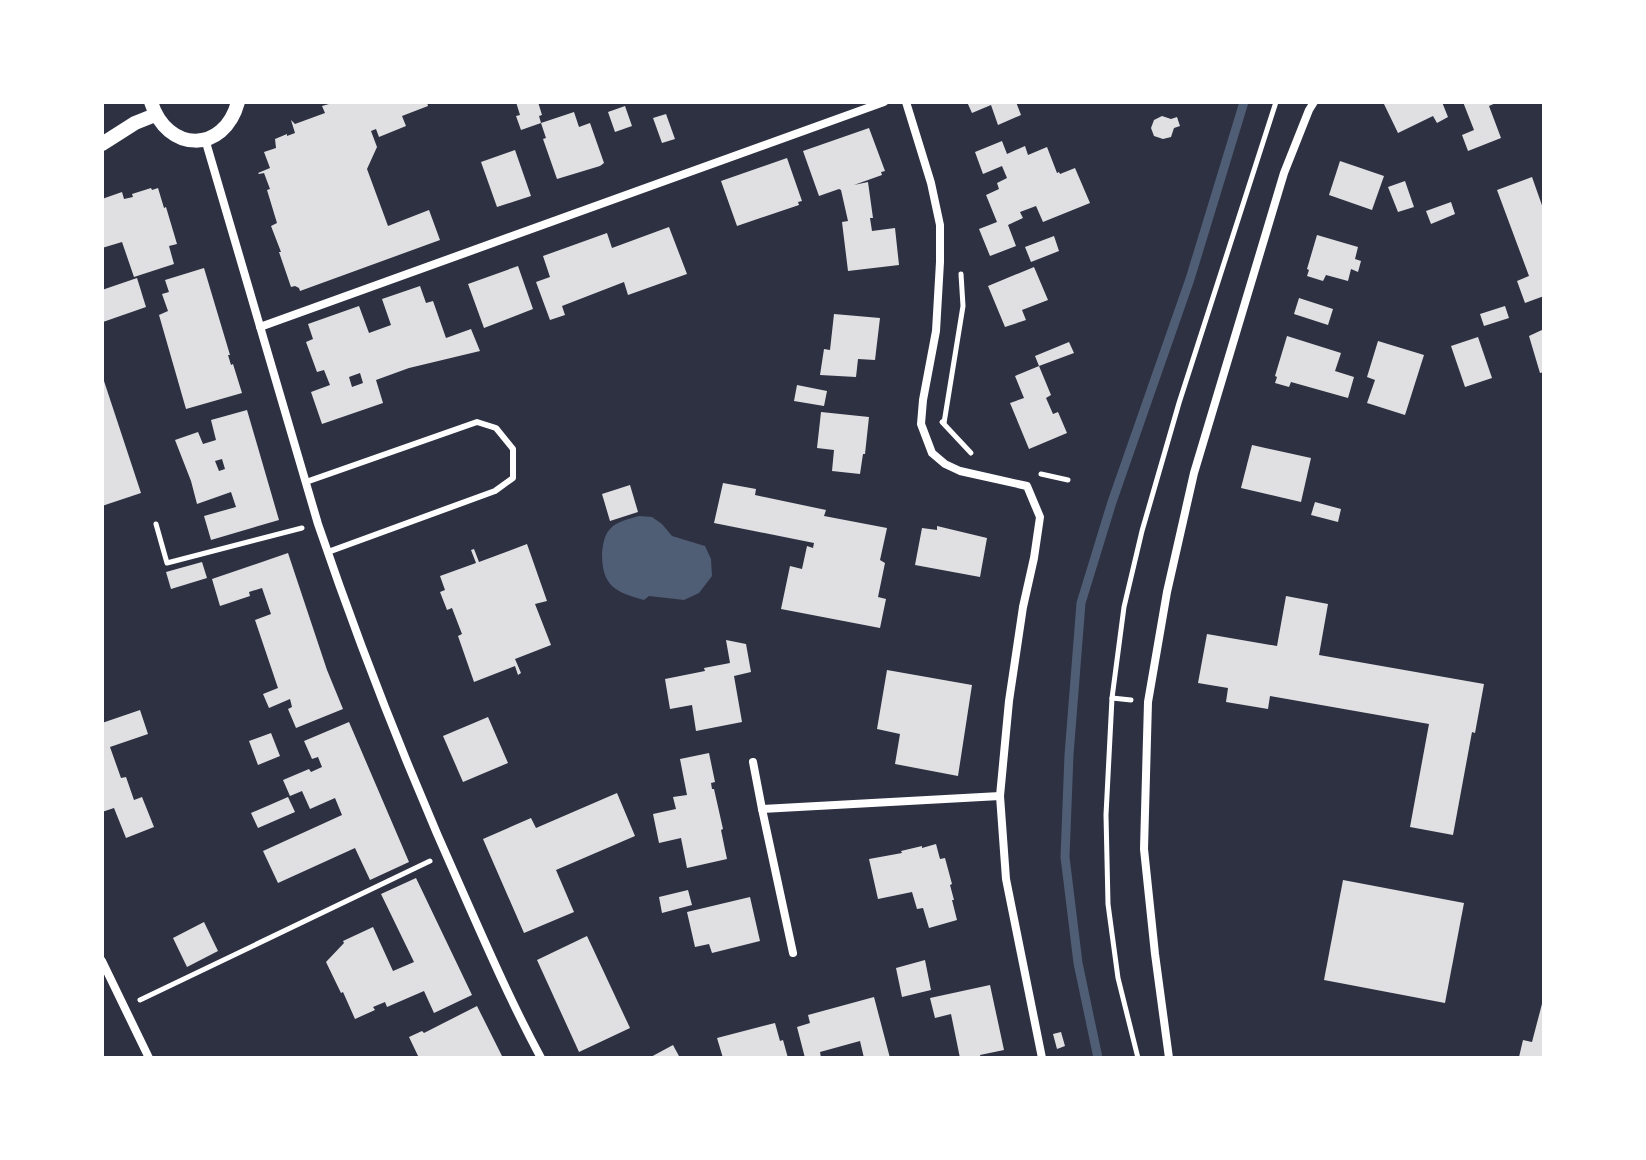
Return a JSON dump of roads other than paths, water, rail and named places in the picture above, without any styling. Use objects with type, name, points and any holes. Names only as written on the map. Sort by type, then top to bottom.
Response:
[{"type":"street","points":[[102,144],[153,108],[166,130],[179,138],[205,139],[225,129],[234,116],[238,102]]},
{"type":"street","points":[[260,327],[884,102]]},
{"type":"street","points":[[906,102],[931,183],[940,225],[936,331],[921,424],[932,453],[945,464],[960,471],[1027,486],[1040,517],[1009,701],[1000,796],[1006,879],[1042,1058]]},
{"type":"street","points":[[1169,1058],[1144,849],[1148,702],[1167,592],[1194,473],[1284,173],[1314,102]]},
{"type":"street","points":[[205,139],[328,552],[386,709],[445,854],[541,1058]]},
{"type":"street","points":[[753,762],[793,953]]},
{"type":"street","points":[[762,809],[1000,796]]},
{"type":"street","points":[[102,961],[149,1058]]},
{"type":"lane","points":[[306,482],[477,422],[496,428],[513,449],[513,478],[495,491],[328,552]]},
{"type":"water","points":[[639,516],[652,517],[672,536],[705,546],[711,559],[712,576],[699,593],[684,600],[649,596],[644,600],[612,586],[604,573],[602,553],[606,534],[616,524]]},
{"type":"waterway","points":[[1098,1058],[1078,963],[1065,857],[1069,755],[1081,603],[1112,502],[1190,279],[1244,102]]}]
